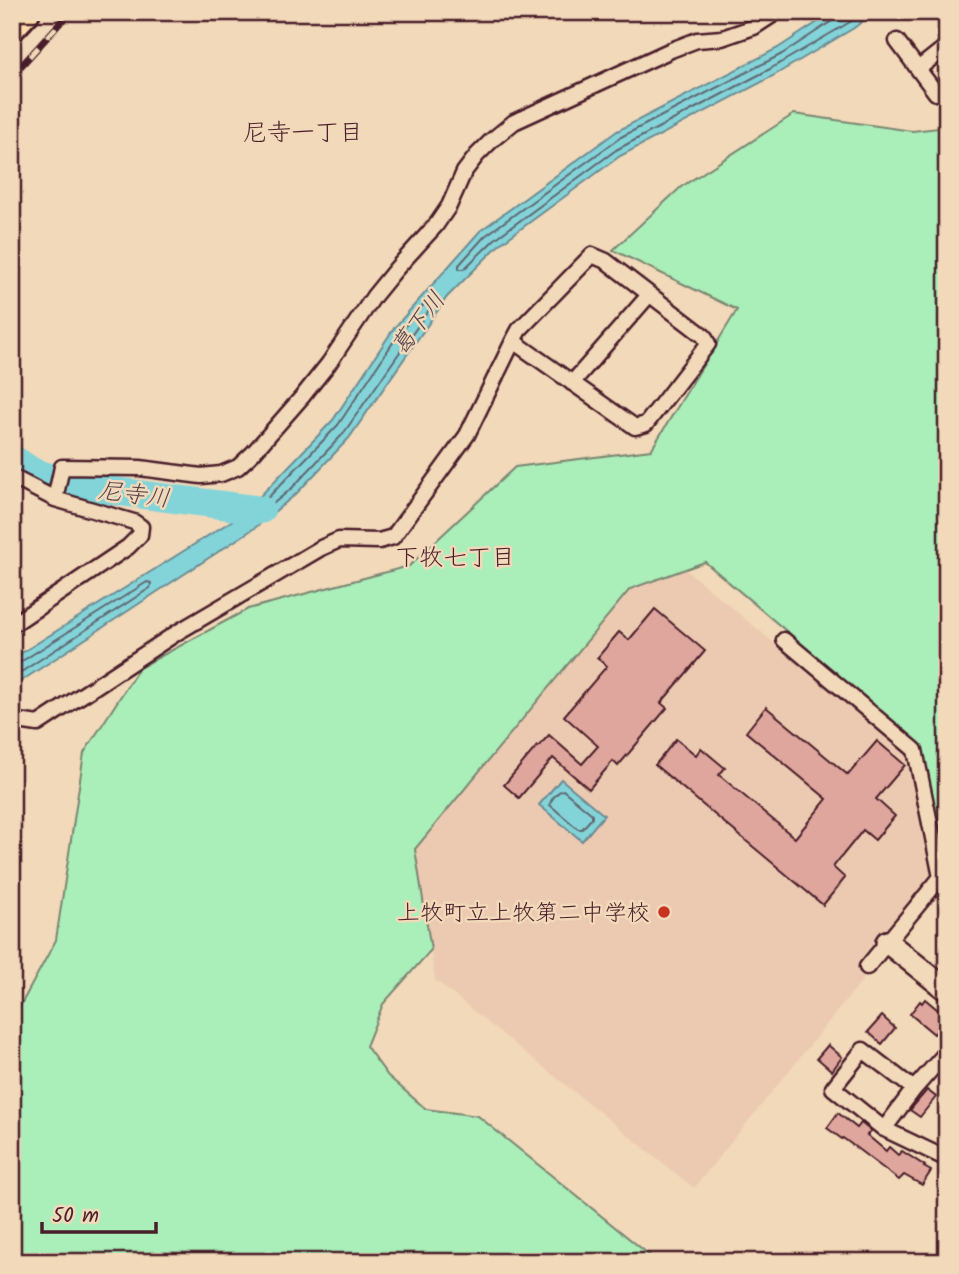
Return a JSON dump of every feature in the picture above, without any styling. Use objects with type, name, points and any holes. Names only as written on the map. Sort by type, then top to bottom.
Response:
[{"type":"highway","points":[[12,27],[26,12]]},
{"type":"street","points":[[55,499],[62,467],[140,468],[201,476],[221,474],[238,467],[329,363],[374,296],[436,225],[449,206],[464,172],[492,140],[514,122],[671,50],[697,40],[722,38],[754,27],[778,12]]},
{"type":"street","points":[[897,41],[936,93]]},
{"type":"street","points":[[918,69],[947,46]]},
{"type":"street","points":[[12,725],[18,722],[38,724],[178,632],[321,548],[339,540],[379,541],[393,537],[467,435],[513,341],[519,330],[592,255],[606,261],[704,336],[708,344],[646,424],[635,427],[513,341]]},
{"type":"street","points":[[572,383],[649,295]]},
{"type":"street","points":[[12,477],[55,499],[134,522],[141,527],[140,535],[128,547],[12,625]]},
{"type":"street","points":[[784,640],[915,750],[941,877],[867,967]]},
{"type":"street","points":[[887,942],[947,990]]},
{"type":"street","points":[[914,1089],[863,1050],[833,1088],[884,1129],[947,1159]]},
{"type":"street","points":[[884,1129],[914,1089],[944,1055],[947,1057]]},
{"type":"shaded area","name":"上牧町立上牧第二中学校","points":[[685,569],[907,753],[935,874],[869,972],[694,1188],[435,980],[415,849],[630,588]]},
{"type":"green space","points":[[794,114],[912,131],[947,127],[947,874],[918,743],[705,562],[630,589],[415,849],[431,950],[383,1004],[366,1046],[388,1076],[426,1109],[478,1116],[652,1257],[671,1262],[12,1262],[12,1021],[56,940],[84,753],[139,668],[248,609],[409,566],[515,467],[651,450],[737,310],[613,250],[681,187]]},
{"type":"water","name":"葛下川","points":[[833,12],[874,12],[854,28],[773,76],[620,156],[500,244],[447,297],[349,438],[296,494],[256,527],[12,687],[12,659],[244,513],[333,420],[394,328],[480,231],[617,131],[778,48]]},
{"type":"water","points":[[561,779],[604,815],[582,841],[539,805]]},
{"type":"building","points":[[655,609],[705,651],[661,703],[667,708],[618,766],[613,761],[589,789],[553,758],[519,798],[504,785],[549,735],[582,764],[598,746],[564,716],[607,666],[597,658],[619,632],[629,640]]},
{"type":"building","points":[[766,707],[848,775],[877,741],[905,765],[876,799],[895,816],[875,840],[863,830],[833,867],[845,878],[823,905],[655,765],[676,739],[696,755],[701,748],[725,768],[719,775],[795,838],[827,799],[746,732]]},
{"type":"building","points":[[925,999],[944,1015],[942,1018],[945,1021],[934,1034],[910,1014],[920,1001],[922,1003]]},
{"type":"building","points":[[882,1016],[895,1028],[882,1044],[868,1032]]},
{"type":"building","points":[[828,1045],[842,1057],[832,1071],[817,1058]]},
{"type":"building","points":[[927,1090],[936,1097],[920,1117],[910,1110]]},
{"type":"building","points":[[838,1113],[857,1128],[861,1123],[871,1131],[867,1135],[886,1151],[889,1147],[898,1155],[902,1151],[931,1171],[922,1185],[904,1175],[899,1180],[827,1128]]},
{"type":"waterway","name":"尼寺川","points":[[12,458],[33,472],[82,487],[261,510]]},
{"type":"railway","points":[[12,76],[70,12]]},
{"type":"place","name":"上牧町立上牧第二中学校","points":[[664,912]]},
{"type":"district","name":"尼寺一丁目","points":[[303,132]]},
{"type":"district","name":"下牧七丁目","points":[[455,557]]}]
